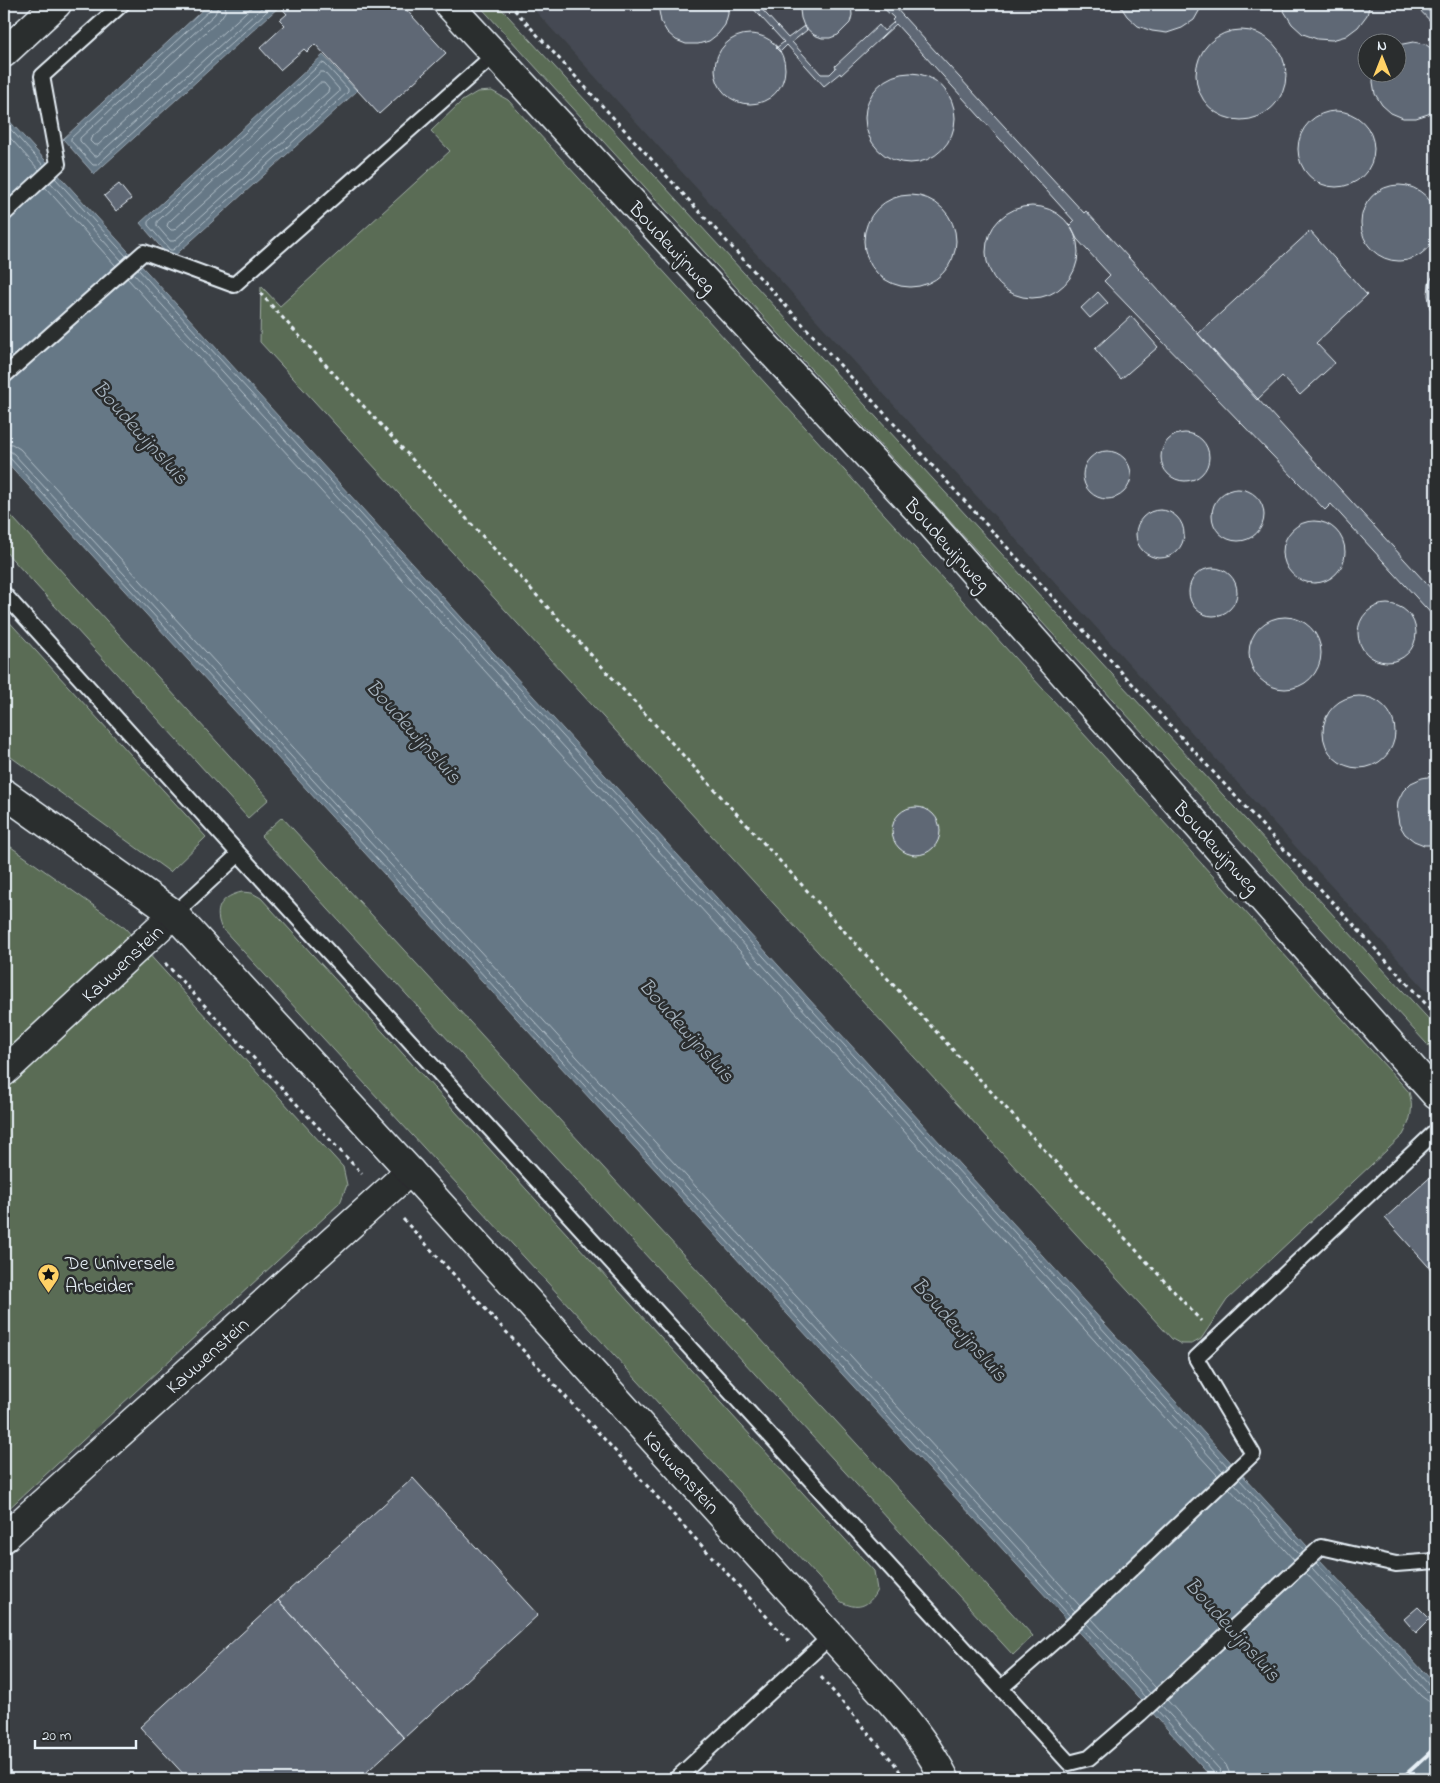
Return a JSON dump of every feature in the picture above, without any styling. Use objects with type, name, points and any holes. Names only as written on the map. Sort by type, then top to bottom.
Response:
[{"type":"street","points":[[4,53],[57,4]]},
{"type":"street","name":"Boudewijnweg","points":[[448,4],[932,525],[1436,1094]]},
{"type":"street","name":"Kauwenstein","points":[[4,794],[174,914],[410,1171],[916,1731],[932,1754],[945,1779]]},
{"type":"street","name":"Kauwenstein","points":[[4,1072],[174,914]]},
{"type":"street","name":"Kauwenstein","points":[[4,1538],[410,1171]]},
{"type":"lane","points":[[4,214],[58,164],[42,76],[122,4]]},
{"type":"lane","points":[[4,376],[144,252],[234,285],[494,55]]},
{"type":"lane","points":[[4,594],[1069,1763],[1089,1758],[1140,1714],[1320,1547],[1396,1564],[1436,1561]]},
{"type":"lane","points":[[174,914],[239,854]]},
{"type":"lane","points":[[1001,1688],[1066,1631],[1253,1454],[1196,1358],[1436,1131]]},
{"type":"lane","points":[[676,1779],[831,1636]]},
{"type":"path","name":"Boudewijnweg","points":[[508,4],[1436,1015]]},
{"type":"path","points":[[244,276],[1217,1339]]},
{"type":"path","points":[[145,941],[382,1196],[806,1660],[894,1763],[905,1779]]},
{"type":"shaded area","points":[[529,4],[1436,4],[1436,1001]]},
{"type":"green space","points":[[478,4],[497,4],[1436,1027],[1436,1054]]},
{"type":"green space","points":[[492,91],[508,100],[1409,1092],[1411,1114],[1403,1135],[1227,1300],[1201,1339],[1192,1344],[1181,1344],[1172,1339],[260,342],[261,286],[280,306],[450,151],[431,131],[462,101],[477,92]]},
{"type":"green space","points":[[4,508],[269,799],[248,818],[4,550]]},
{"type":"green space","points":[[4,616],[206,837],[170,872],[4,752]]},
{"type":"green space","points":[[282,817],[1033,1636],[1013,1655],[261,836]]},
{"type":"green space","points":[[4,842],[125,928],[343,1167],[347,1185],[340,1203],[4,1513]]},
{"type":"green space","points":[[242,892],[252,893],[261,898],[874,1571],[877,1590],[866,1604],[852,1606],[840,1601],[221,927],[218,914],[221,904],[230,896]]},
{"type":"water","points":[[209,4],[278,4],[280,6],[94,174],[63,139]]},
{"type":"water","points":[[323,55],[357,91],[171,259],[140,223]]},
{"type":"water","name":"Boudewijnsluis","points":[[4,115],[1307,1546],[1436,1685],[1436,1779],[1213,1779],[4,459]]},
{"type":"building","points":[[278,4],[401,4],[446,53],[379,114],[315,44],[307,52],[304,49],[280,70],[260,48],[285,25],[280,20],[287,14]]},
{"type":"building","points":[[660,4],[728,4],[728,14],[725,25],[709,41],[698,44],[686,44],[676,40],[667,32],[661,22]]},
{"type":"building","points":[[749,4],[757,4],[788,38],[804,26],[807,30],[792,42],[821,74],[830,74],[836,68],[835,66],[879,25],[884,31],[894,22],[892,20],[894,18],[879,4],[892,4],[1084,213],[1086,211],[1436,594],[1436,619],[1331,504],[1325,510],[1104,281],[1110,275],[1077,239],[1070,225],[1074,221],[896,24],[841,75],[840,73],[824,86],[787,45],[780,52],[776,48],[784,42]]},
{"type":"building","points":[[801,4],[851,4],[852,15],[850,23],[838,35],[830,38],[814,35],[804,26],[801,18]]},
{"type":"building","points":[[1119,4],[1203,4],[1194,20],[1182,28],[1167,33],[1152,31],[1138,26],[1127,16]]},
{"type":"building","points":[[1282,4],[1370,4],[1367,15],[1358,27],[1346,36],[1332,40],[1317,39],[1303,34],[1292,24]]},
{"type":"building","points":[[1414,4],[1422,4],[1436,19],[1436,27]]},
{"type":"building","points":[[1241,30],[1258,34],[1273,43],[1282,58],[1286,75],[1282,92],[1273,107],[1258,116],[1241,120],[1224,116],[1209,107],[1200,92],[1196,75],[1200,58],[1209,43],[1224,34]]},
{"type":"building","points":[[750,34],[763,37],[775,44],[782,56],[785,69],[782,82],[775,94],[763,101],[750,104],[737,101],[725,94],[718,82],[715,69],[718,56],[725,44],[737,37]]},
{"type":"building","points":[[1408,43],[1425,44],[1436,52],[1436,109],[1416,118],[1403,118],[1391,113],[1382,105],[1375,94],[1373,82],[1408,82]]},
{"type":"building","points":[[910,73],[927,76],[942,86],[952,101],[955,118],[952,135],[942,150],[927,160],[910,163],[893,160],[878,150],[868,135],[865,118],[868,101],[878,86],[893,76]]},
{"type":"building","points":[[1336,111],[1351,114],[1363,122],[1371,134],[1374,149],[1371,164],[1363,176],[1351,184],[1336,187],[1321,184],[1309,176],[1301,164],[1298,149],[1301,134],[1309,122],[1321,114]]},
{"type":"building","points":[[119,184],[131,199],[116,211],[104,196]]},
{"type":"building","points":[[1399,185],[1414,188],[1426,196],[1434,208],[1437,223],[1434,238],[1426,250],[1414,258],[1399,261],[1384,258],[1372,250],[1364,238],[1361,223],[1364,208],[1372,196],[1384,188]]},
{"type":"building","points":[[910,195],[928,198],[943,208],[953,223],[956,241],[953,259],[943,274],[928,284],[910,287],[892,284],[877,274],[867,259],[864,241],[867,223],[877,208],[892,198]]},
{"type":"building","points":[[1032,206],[1050,209],[1065,219],[1075,234],[1078,252],[1075,270],[1065,285],[1050,295],[1032,298],[1014,295],[999,285],[989,270],[986,252],[989,234],[999,219],[1014,209]]},
{"type":"building","points":[[1310,231],[1367,295],[1316,343],[1335,363],[1300,395],[1282,376],[1257,400],[1198,334]]},
{"type":"building","points":[[1436,270],[1436,317],[1430,308],[1428,295],[1429,283]]},
{"type":"building","points":[[1098,292],[1108,303],[1090,318],[1081,308]]},
{"type":"building","points":[[1131,316],[1158,347],[1121,379],[1095,349]]},
{"type":"building","points":[[1180,433],[1190,433],[1199,437],[1205,443],[1208,448],[1208,466],[1199,477],[1190,481],[1180,481],[1171,477],[1165,471],[1161,462],[1161,452],[1165,443],[1171,437]]},
{"type":"building","points":[[1102,451],[1112,451],[1121,455],[1127,461],[1130,466],[1130,484],[1121,495],[1112,499],[1102,499],[1093,495],[1087,489],[1083,480],[1083,470],[1087,461],[1093,455]]},
{"type":"building","points":[[1238,489],[1248,491],[1256,497],[1262,505],[1264,515],[1262,525],[1256,533],[1248,539],[1238,541],[1228,539],[1220,533],[1214,525],[1212,515],[1214,505],[1220,497],[1228,491]]},
{"type":"building","points":[[1155,510],[1165,510],[1174,514],[1180,520],[1183,525],[1183,543],[1174,554],[1165,558],[1155,558],[1146,554],[1140,548],[1136,539],[1136,529],[1140,520],[1146,514]]},
{"type":"building","points":[[1314,521],[1331,526],[1336,530],[1340,535],[1345,552],[1340,569],[1336,574],[1331,578],[1314,583],[1297,578],[1292,574],[1288,569],[1283,552],[1288,535],[1292,530],[1297,526]]},
{"type":"building","points":[[1208,568],[1218,568],[1227,572],[1233,578],[1236,583],[1236,601],[1227,612],[1218,616],[1208,616],[1199,612],[1193,606],[1189,597],[1189,587],[1193,578],[1199,572]]},
{"type":"building","points":[[1381,604],[1393,604],[1408,612],[1416,627],[1416,639],[1408,654],[1393,662],[1381,662],[1366,654],[1358,639],[1358,627],[1366,612]]},
{"type":"building","points":[[1285,617],[1299,620],[1311,627],[1318,639],[1321,653],[1318,667],[1311,679],[1299,686],[1285,689],[1271,686],[1259,679],[1252,667],[1249,653],[1252,639],[1259,627],[1271,620]]},
{"type":"building","points":[[1359,696],[1373,699],[1385,706],[1392,718],[1395,732],[1392,746],[1385,758],[1373,765],[1359,768],[1345,765],[1333,758],[1326,746],[1323,732],[1326,718],[1333,706],[1345,699]]},
{"type":"building","points":[[1436,696],[1436,731],[1430,714]]},
{"type":"building","points":[[1433,776],[1436,777],[1436,845],[1424,845],[1414,841],[1405,834],[1399,824],[1398,801],[1403,791],[1411,783]]},
{"type":"building","points":[[911,807],[921,807],[930,811],[936,817],[939,822],[939,840],[930,851],[921,855],[911,855],[902,851],[896,845],[892,836],[892,826],[896,817],[902,811]]},
{"type":"building","points":[[1436,1172],[1436,1275],[1385,1218]]},
{"type":"building","points":[[413,1478],[538,1615],[404,1738],[278,1600]]},
{"type":"building","points":[[278,1600],[404,1738],[359,1779],[188,1779],[140,1727]]},
{"type":"building","points":[[1418,1607],[1430,1619],[1416,1633],[1404,1619]]},
{"type":"railway","points":[[1401,1779],[1436,1747]]},
{"type":"place","name":"De Universele Arbeider","points":[[49,1293]]}]
